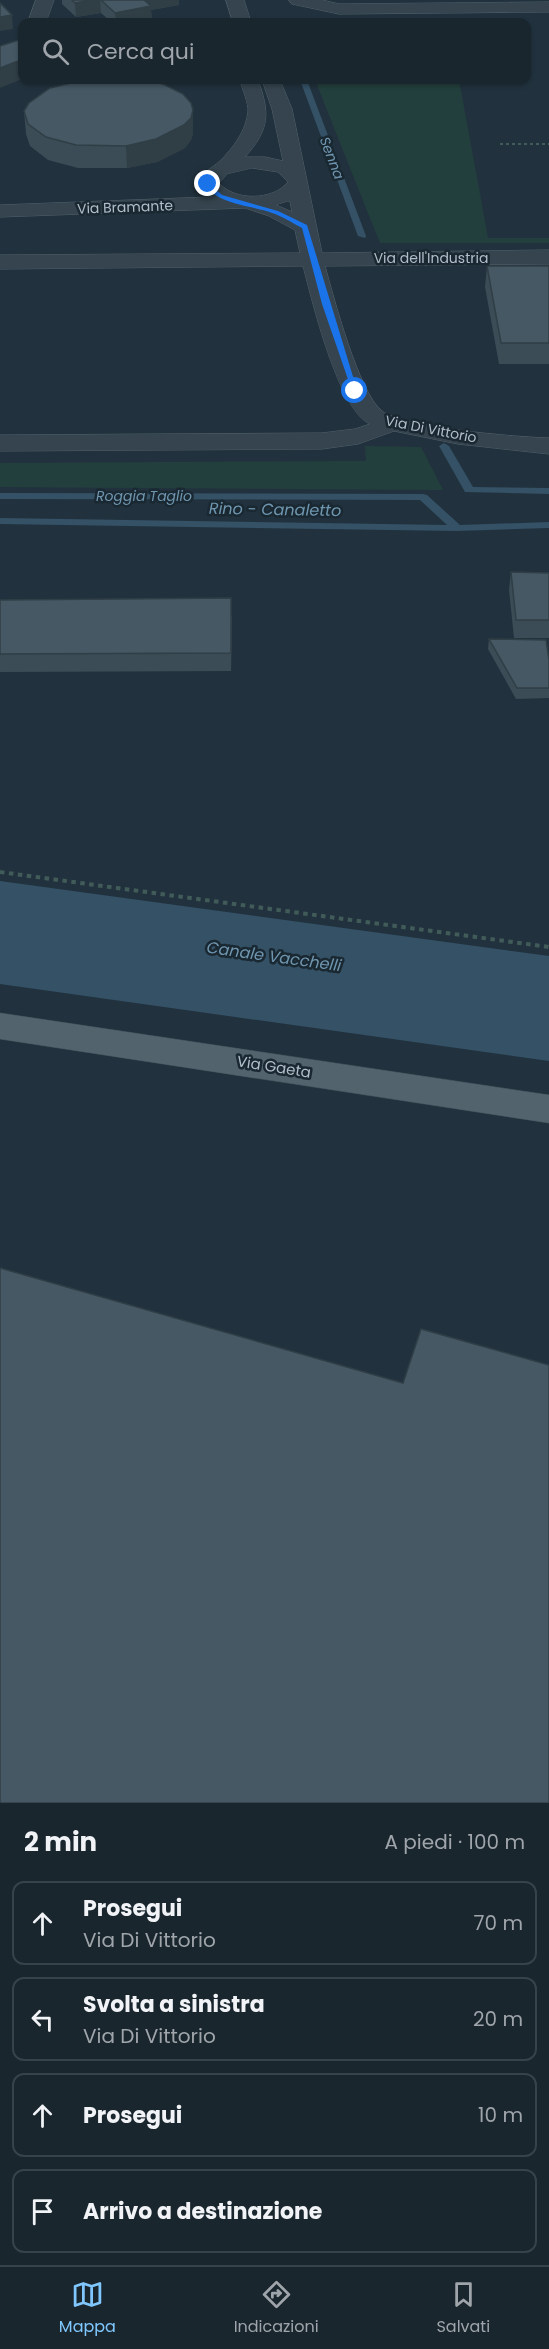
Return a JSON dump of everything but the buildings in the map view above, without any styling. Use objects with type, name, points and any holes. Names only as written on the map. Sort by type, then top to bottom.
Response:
[{"type":"main road","name":"Via Gaeta","points":[[0,1026],[549,1109]]},
{"type":"street","points":[[38,18],[45,0]]},
{"type":"street","points":[[235,0],[241,18]]},
{"type":"street","points":[[298,0],[339,9],[549,7]]},
{"type":"street","points":[[307,18],[339,9]]},
{"type":"street","points":[[250,84],[258,111],[249,140],[209,177],[208,184],[211,190],[232,200],[247,202],[276,212],[304,227]]},
{"type":"street","name":"Via Di Vittorio","points":[[273,84],[282,109],[297,179],[304,227],[313,258],[355,391],[372,416],[390,423],[529,446],[549,446]]},
{"type":"street","points":[[220,169],[237,164],[266,163],[289,170],[297,179]]},
{"type":"street","name":"Via Bramante","points":[[38,210],[179,184],[220,169]]},
{"type":"street","name":"Via Bramante","points":[[0,211],[278,199],[296,189],[297,179]]},
{"type":"street","name":"Via dell'Industria","points":[[0,261],[549,257]]},
{"type":"street","points":[[0,443],[322,441],[358,438],[375,433],[390,423]]},
{"type":"path","points":[[500,144],[549,144]]},
{"type":"path","points":[[0,872],[549,947]]},
{"type":"green space","points":[[317,84],[460,84],[488,238],[549,238],[549,243],[380,243]]},
{"type":"green space","points":[[365,446],[421,447],[443,490],[0,487],[0,463],[366,461]]},
{"type":"water","name":"Canale Vacchelli","points":[[0,881],[549,956],[549,1061],[0,984]]},
{"type":"waterway","name":"Senna","points":[[305,84],[362,236]]},
{"type":"waterway","name":"Senna","points":[[444,446],[469,490],[549,491]]},
{"type":"waterway","name":"Roggia Taglio","points":[[0,496],[423,497],[457,528]]},
{"type":"waterway","name":"Rino - Canaletto","points":[[0,521],[457,528]]},
{"type":"waterway","name":"Rino - Canaletto","points":[[457,528],[549,525]]},
{"type":"route","points":[[208,184],[211,190],[219,196],[276,212],[304,227],[326,304],[355,391]]}]
